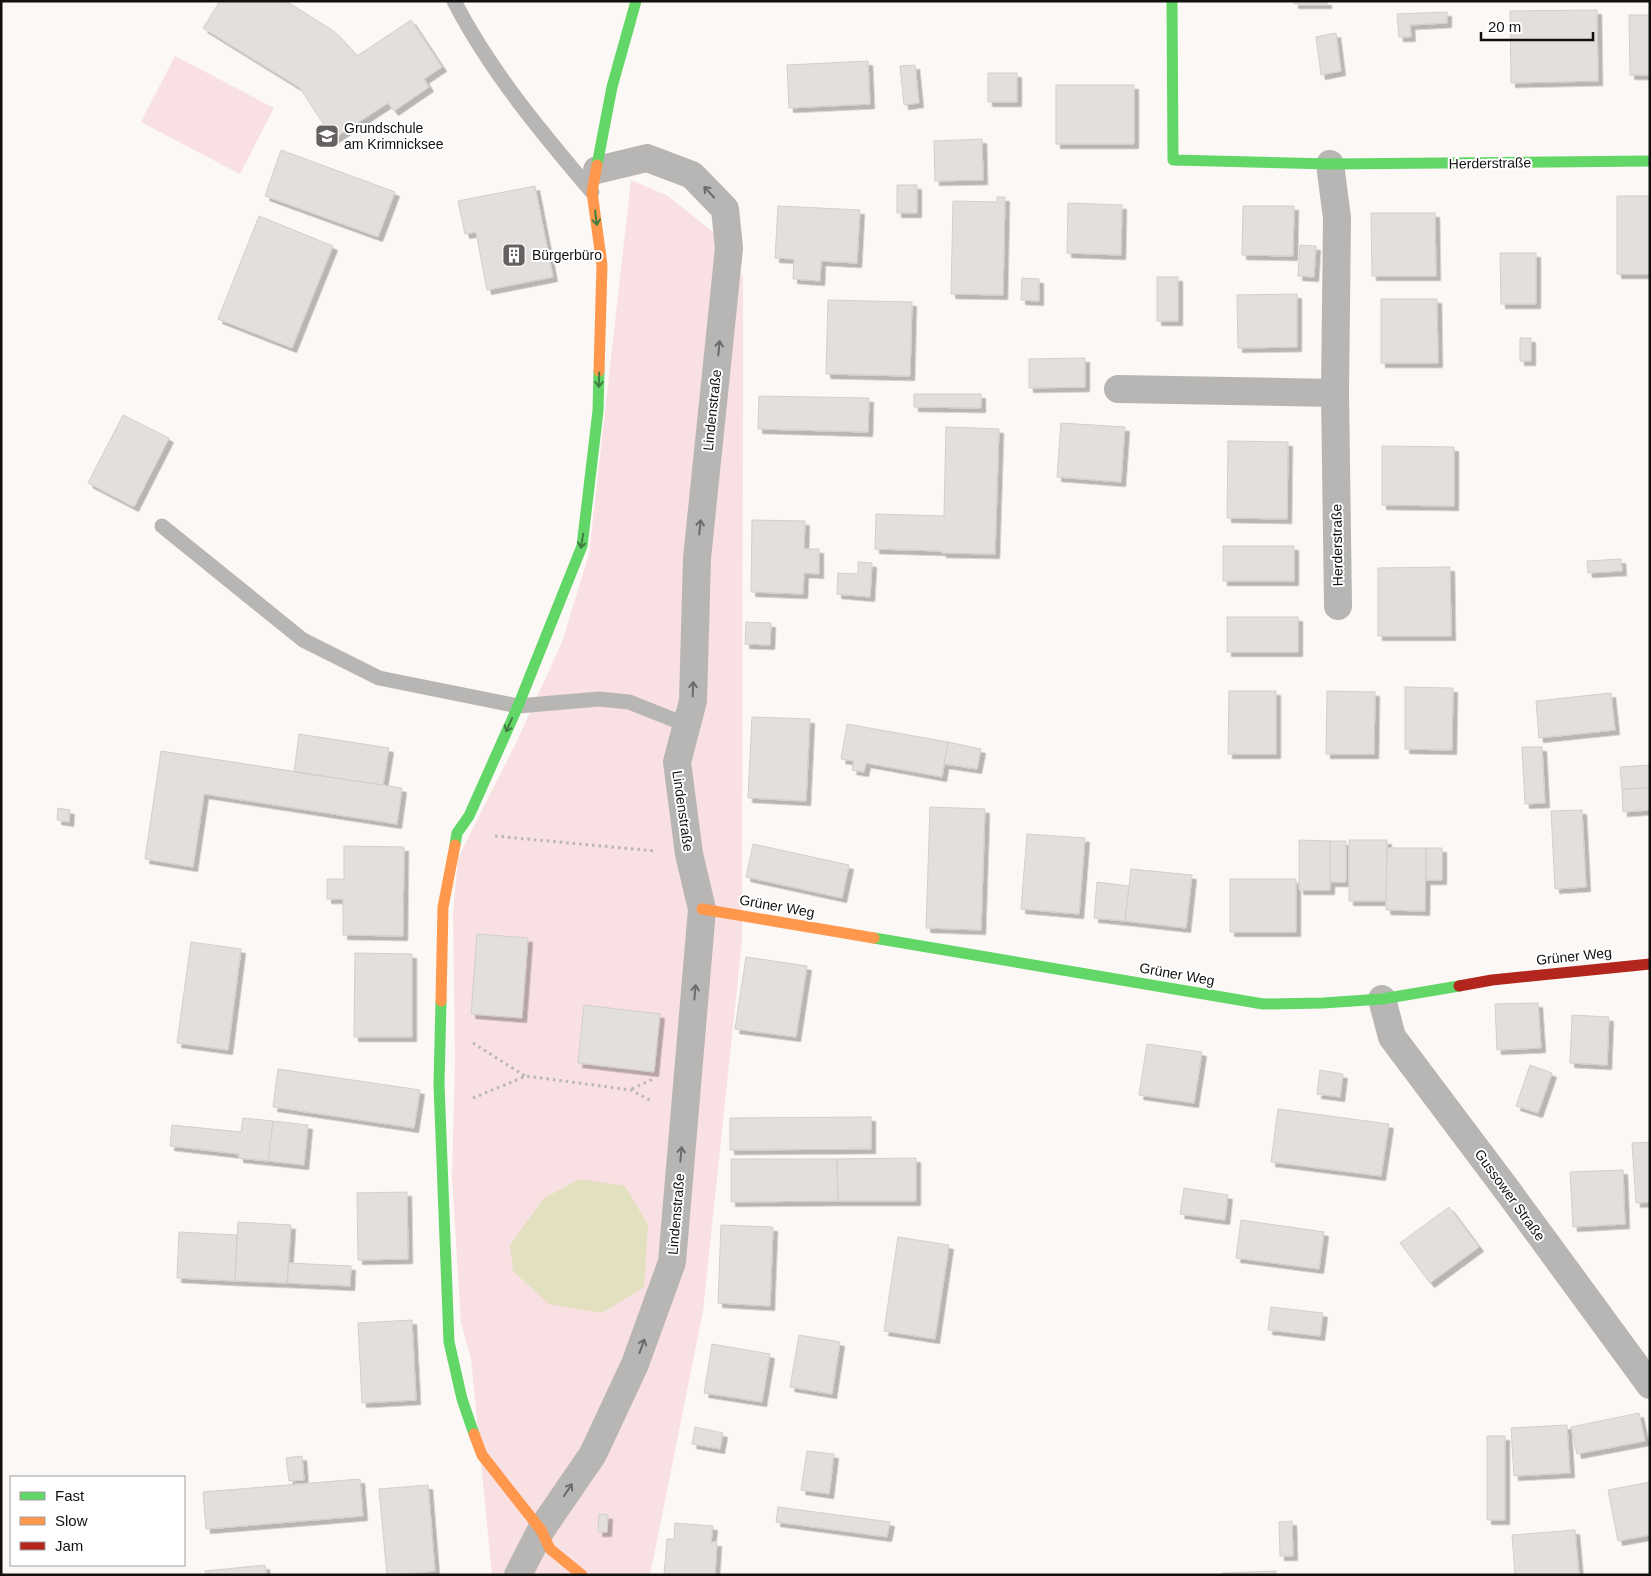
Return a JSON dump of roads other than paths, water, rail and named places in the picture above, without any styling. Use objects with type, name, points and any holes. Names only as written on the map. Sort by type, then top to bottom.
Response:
[{"type":"street","points":[[582,1575],[550,1549],[541,1530],[482,1455],[462,1399],[448,1342],[440,1112],[443,907],[456,833],[469,816],[518,706],[582,546],[598,411],[602,265],[595,181],[612,87],[636,1]]},
{"type":"street","name":"Herderstraße","points":[[1172,1],[1173,160],[1330,164],[1650,161]]},
{"type":"street","name":"Lindenstraße","points":[[518,1575],[541,1530],[593,1454],[635,1364],[672,1262],[702,909],[689,854],[677,762],[693,701],[697,558],[729,248],[725,209],[692,175],[647,158],[595,181]]},
{"type":"street","name":"Herderstraße","points":[[1330,164],[1337,218],[1335,393],[1338,606]]},
{"type":"street","points":[[1118,390],[1335,393]]},
{"type":"street","name":"Grüner Weg","points":[[702,909],[1263,1004],[1323,1003],[1382,999],[1492,980],[1650,964]]},
{"type":"street","name":"Gussower Straße","points":[[1382,999],[1392,1037],[1650,1385]]},
{"type":"lane","points":[[454,1],[492,65],[551,144],[595,181]]},
{"type":"lane","points":[[162,526],[304,640],[379,678],[518,706],[599,699],[629,702],[687,725]]},
{"type":"place","name":"Grundschule am Krimnicksee","points":[[327,136]]},
{"type":"place","name":"Bürgerbüro","points":[[514,255]]}]
